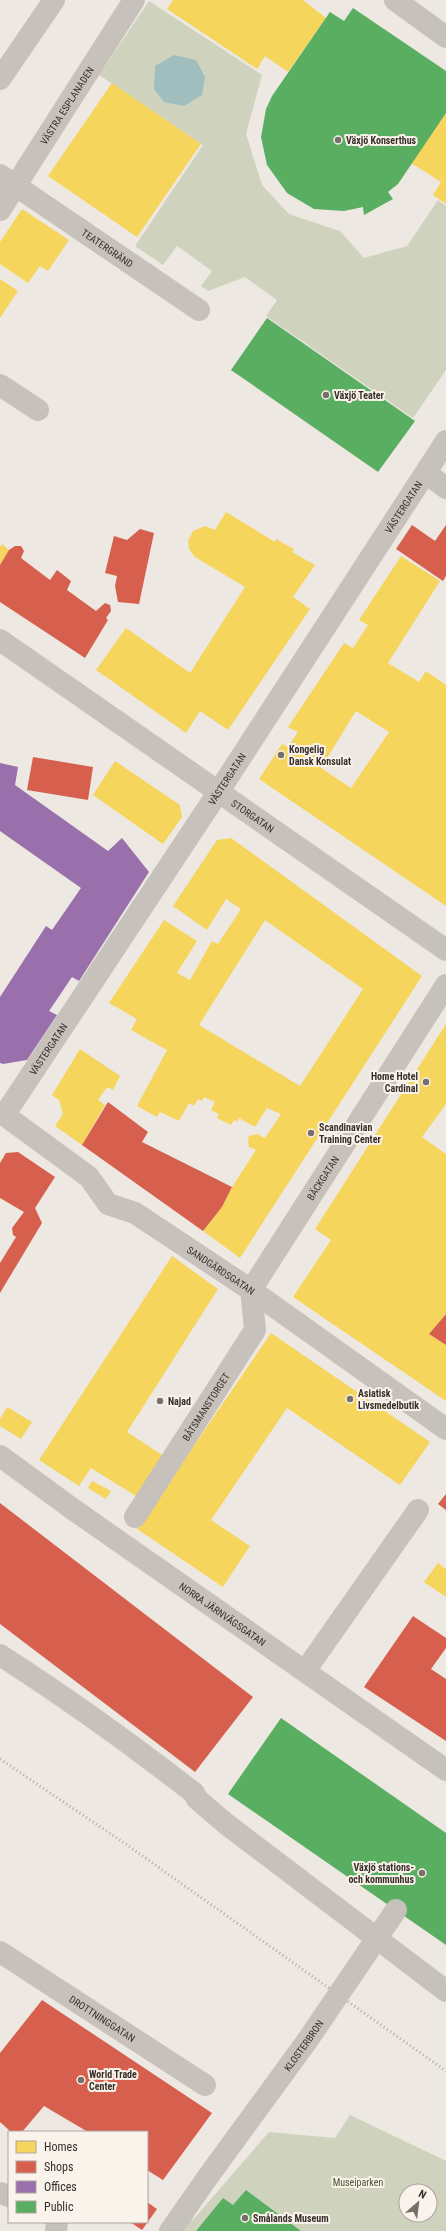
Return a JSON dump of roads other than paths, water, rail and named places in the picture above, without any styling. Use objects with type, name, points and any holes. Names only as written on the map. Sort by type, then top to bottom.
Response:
[{"type":"street","points":[[0,79],[54,0]]},
{"type":"street","name":"VÄSTRA ESPLANADEN","points":[[0,210],[8,181],[134,0]]},
{"type":"street","points":[[395,0],[446,37]]},
{"type":"street","name":"TEATERGRÄND","points":[[8,181],[199,310]]},
{"type":"street","points":[[0,385],[38,410]]},
{"type":"street","name":"VÄSTERGATAN","points":[[3,1113],[219,791],[446,441]]},
{"type":"street","points":[[426,474],[446,488]]},
{"type":"street","name":"STORGATAN","points":[[0,640],[446,950]]},
{"type":"street","name":"BÄCKGATAN","points":[[251,1290],[446,985]]},
{"type":"street","name":"SANDGÄRDSGATAN","points":[[3,1113],[89,1177],[108,1204],[135,1213],[251,1290],[446,1429]]},
{"type":"street","name":"BÅTSMANSTORGET","points":[[135,1517],[255,1330],[251,1290]]},
{"type":"street","name":"NORRA JÄRNVÄGSGATAN","points":[[0,1456],[446,1770]]},
{"type":"street","points":[[297,1666],[418,1510]]},
{"type":"street","points":[[0,1655],[58,1692],[127,1741],[194,1793],[197,1799],[225,1823],[446,1991]]},
{"type":"street","name":"KLOSTERBRON","points":[[170,2231],[307,2041],[396,1910]]},
{"type":"street","name":"DROTTNINGGATAN","points":[[6,1962],[205,2085]]},
{"type":"water","points":[[174,55],[196,60],[205,77],[202,95],[184,106],[164,102],[154,89],[155,66]]},
{"type":"railway","points":[[0,1759],[127,1845],[446,2071]]},
{"type":"place","name":"Växjö Konserthus","points":[[338,140]]},
{"type":"place","name":"Växjö Teater","points":[[326,395]]},
{"type":"place","name":"Kongelig Dansk Konsulat","points":[[281,755]]},
{"type":"place","name":"Home Hotel Cardinal","points":[[426,1082]]},
{"type":"place","name":"Scandinavian Training Center","points":[[311,1133]]},
{"type":"place","name":"Asiatisk Livsmedelbutik","points":[[350,1399]]},
{"type":"place","name":"Najad","points":[[160,1401]]},
{"type":"place","name":"Växjö stations- och kommunhus","points":[[422,1873]]},
{"type":"place","name":"World Trade Center","points":[[81,2080]]},
{"type":"place","name":"Smålands Museum","points":[[245,2218]]},
{"type":"park label","name":"Museiparken","points":[[358,2182]]}]
